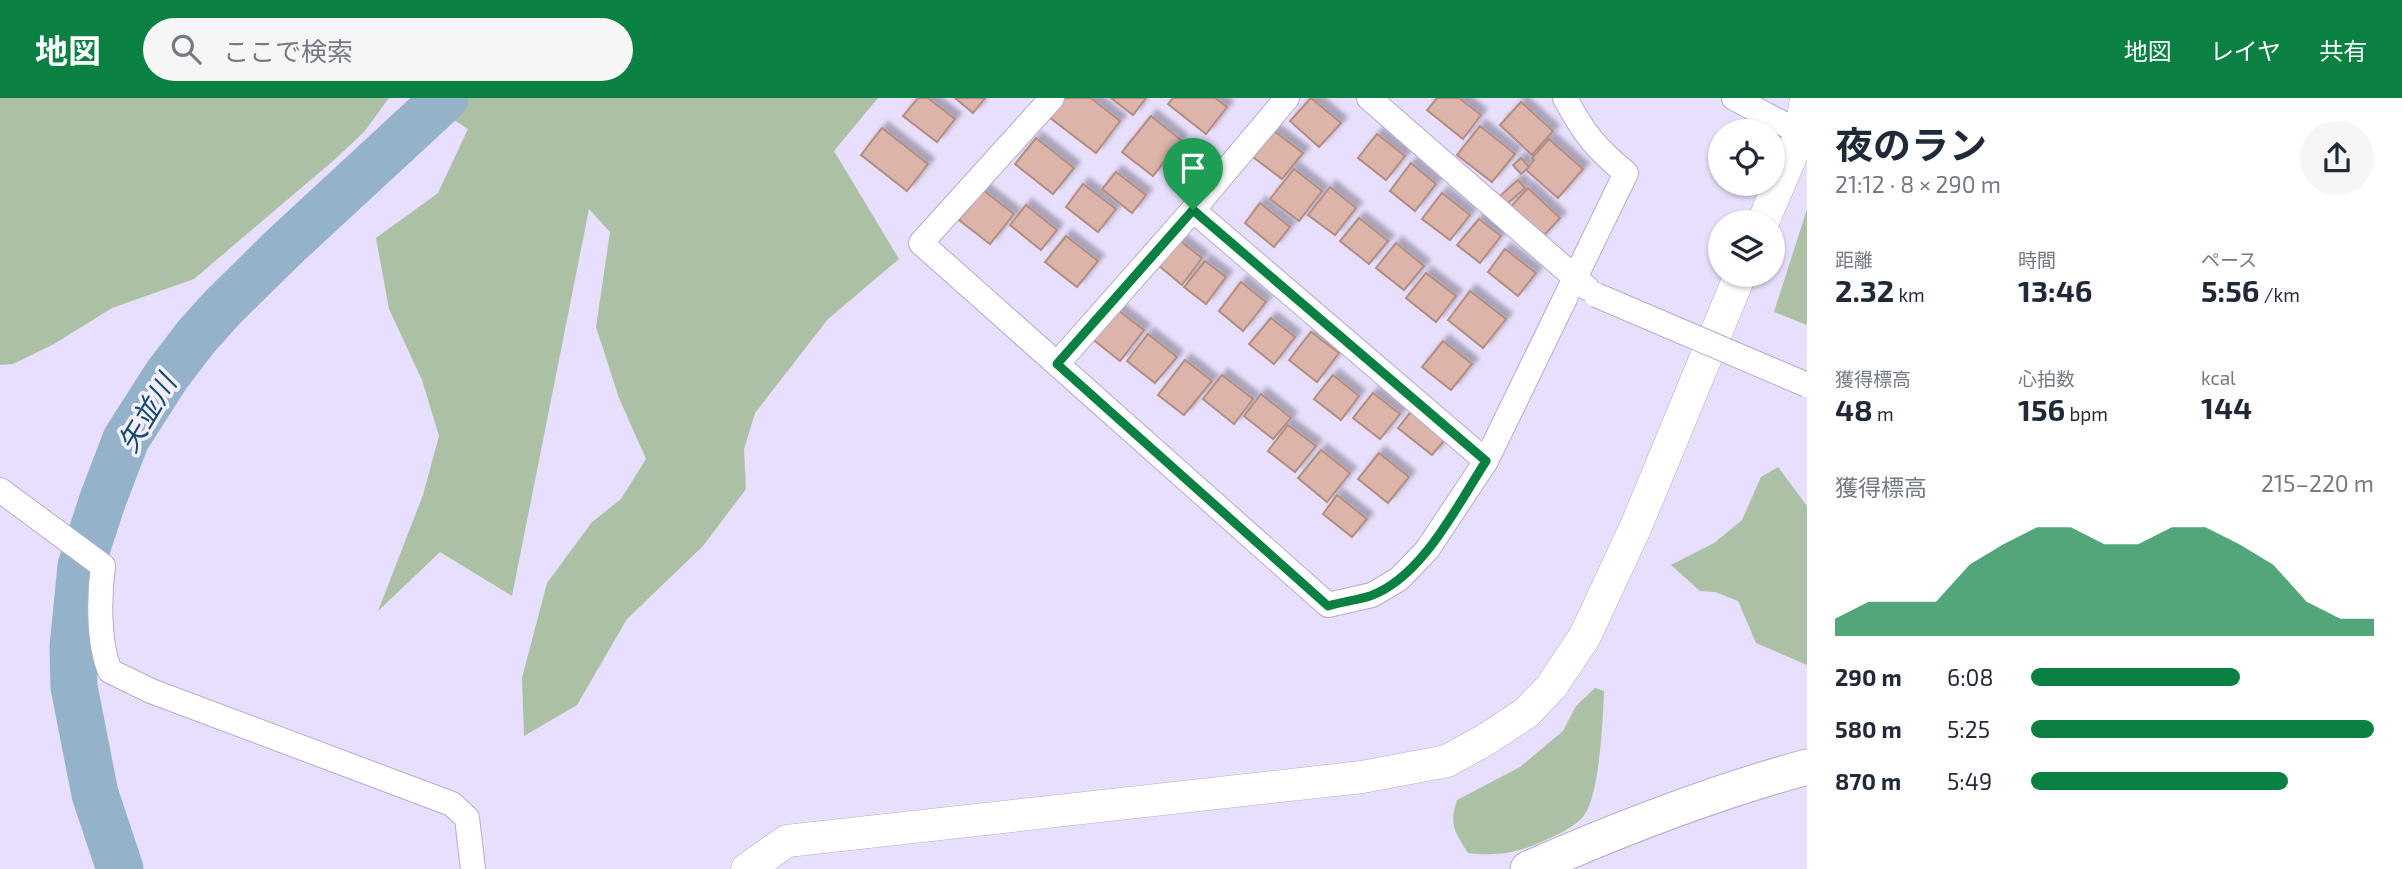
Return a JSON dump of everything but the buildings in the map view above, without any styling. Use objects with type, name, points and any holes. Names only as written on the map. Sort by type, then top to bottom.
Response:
[{"type":"main road","points":[[1528,869],[1729,789],[1807,767]]},
{"type":"street","points":[[1052,98],[921,243],[1328,606],[1372,595],[1399,579],[1427,550],[1486,461],[1626,173],[1602,154],[1582,130],[1565,98]]},
{"type":"street","points":[[1057,364],[1193,210],[1287,98]]},
{"type":"street","points":[[1369,98],[1596,295],[1807,385]]},
{"type":"street","points":[[1734,98],[1801,133]]},
{"type":"street","points":[[1768,210],[1801,133],[1806,98]]},
{"type":"street","points":[[1193,210],[1486,461]]},
{"type":"street","points":[[747,869],[788,841],[1362,776],[1447,761],[1485,740],[1526,713],[1551,687],[1585,636],[1637,524],[1735,287]]},
{"type":"street","points":[[0,490],[103,566],[101,583],[104,656],[110,671],[151,691],[452,804],[467,818],[473,869]]},
{"type":"green space","points":[[0,98],[389,98],[364,132],[333,161],[194,279],[112,308],[54,344],[13,364],[0,365]]},
{"type":"green space","points":[[420,98],[878,98],[834,151],[899,259],[828,319],[755,413],[744,449],[746,489],[703,546],[627,619],[577,705],[524,736],[522,678],[547,583],[592,522],[621,499],[646,459],[619,398],[596,327],[610,232],[589,209],[512,596],[440,552],[378,611],[423,495],[439,436],[422,380],[389,309],[376,238],[438,193],[468,129]]},
{"type":"green space","points":[[1807,209],[1807,325],[1774,312],[1782,287],[1785,287],[1785,278]]},
{"type":"green space","points":[[1778,467],[1807,506],[1807,665],[1756,643],[1738,601],[1715,592],[1700,591],[1671,565],[1714,543],[1742,520],[1761,477]]},
{"type":"green space","points":[[1595,688],[1604,691],[1601,738],[1593,794],[1582,818],[1563,832],[1514,852],[1468,853],[1454,827],[1453,815],[1457,800],[1520,767],[1563,731],[1576,706]]},
{"type":"waterway","name":"矢並川","points":[[120,869],[95,794],[74,687],[73,647],[81,566],[126,439],[167,375],[222,308],[445,98]]},
{"type":"route","points":[[1193,210],[1486,461],[1427,550],[1399,579],[1372,595],[1328,606],[1057,364],[1193,210]]}]
